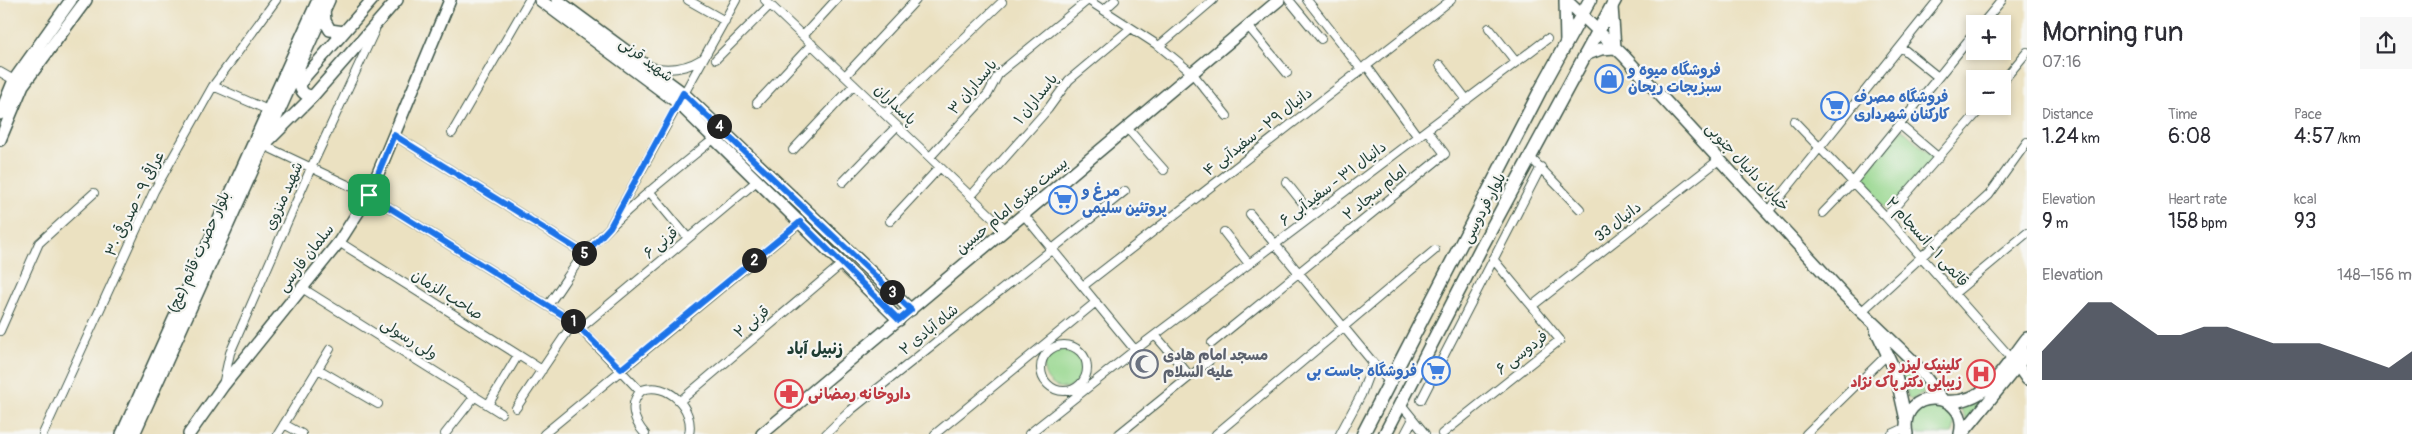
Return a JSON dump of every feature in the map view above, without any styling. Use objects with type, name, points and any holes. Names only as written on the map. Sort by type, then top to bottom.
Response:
[{"type":"main road","points":[[0,114],[14,80],[70,0]]},
{"type":"main road","points":[[0,140],[23,85],[86,0]]},
{"type":"main road","points":[[312,96],[302,92],[300,86],[303,79],[372,0]]},
{"type":"main road","name":"بلوار حضرت قائم (عج)","points":[[122,434],[258,145],[312,96],[397,0]]},
{"type":"main road","name":"سلمان فارسی","points":[[190,434],[223,386],[338,242],[369,195],[450,0]]},
{"type":"main road","name":"شهید قرنی","points":[[540,0],[681,98],[715,138],[899,320]]},
{"type":"main road","name":"شهید قرنی","points":[[557,0],[644,64],[911,310]]},
{"type":"main road","name":"بیست متری امام حسین","points":[[762,434],[1280,0]]},
{"type":"main road","points":[[1566,0],[1566,43]]},
{"type":"main road","name":"خیابان دانیال جنوبی","points":[[1566,0],[1615,48],[1720,159],[1872,324],[1913,361],[1944,400],[1957,411],[1961,420],[1961,434]]},
{"type":"main road","name":"بلوار فردوسی","points":[[1363,434],[1530,110],[1590,0]]},
{"type":"main road","points":[[324,3],[325,21],[330,30],[344,32]]},
{"type":"main road","points":[[258,145],[268,110],[324,3]]},
{"type":"main road","points":[[258,145],[324,3]]},
{"type":"main road","points":[[1585,55],[1601,49],[1615,48],[1613,3]]},
{"type":"main road","name":"بلوار فردوسی","points":[[1385,434],[1549,120],[1599,32],[1613,3]]},
{"type":"main road","points":[[1530,110],[1549,120]]},
{"type":"main road","name":"بلوار حضرت قائم (عج)","points":[[134,434],[258,145]]},
{"type":"main road","name":"خیابان دانیال جنوبی","points":[[1872,324],[1895,371],[1906,427]]},
{"type":"main road","points":[[1961,434],[2014,362],[2027,338]]},
{"type":"main road","points":[[1906,427],[1909,413],[1920,402],[1927,399],[1956,402],[1970,399],[1982,393],[2014,362],[2027,354]]},
{"type":"main road","points":[[2014,362],[2027,378]]},
{"type":"street","name":"عراقی ۹ - صدوقی ۳۰","points":[[43,434],[154,191],[213,86],[276,0]]},
{"type":"street","points":[[452,133],[529,0]]},
{"type":"street","points":[[688,0],[725,21]]},
{"type":"street","points":[[610,227],[736,0]]},
{"type":"street","points":[[803,36],[836,0]]},
{"type":"street","points":[[844,76],[916,0]]},
{"type":"street","points":[[1088,0],[1159,46],[1192,73],[1227,116]]},
{"type":"street","name":"پاسداران ۳","points":[[930,157],[988,94],[999,73],[1088,0]]},
{"type":"street","points":[[1104,10],[1115,0]]},
{"type":"street","points":[[1159,46],[1213,0]]},
{"type":"street","points":[[1288,0],[1321,39]]},
{"type":"street","points":[[1307,0],[1364,67],[1418,136]]},
{"type":"street","name":"دانیال ۲۹ - سفیدآبی ۴","points":[[1083,286],[1451,0]]},
{"type":"street","points":[[1768,212],[1938,0]]},
{"type":"street","points":[[1990,15],[2002,0]]},
{"type":"street","points":[[716,59],[768,2]]},
{"type":"street","name":"پاسداران","points":[[768,2],[1006,230]]},
{"type":"street","points":[[885,114],[1002,2]]},
{"type":"street","name":"شهید منزوی","points":[[223,386],[230,353],[311,168],[380,19]]},
{"type":"street","points":[[1248,26],[1287,73]]},
{"type":"street","name":"پاسداران ۱","points":[[970,196],[1048,109],[1069,80],[1131,28]]},
{"type":"street","points":[[1489,28],[1516,62]]},
{"type":"street","name":"دانیال ۳۱ - سفیدآبی ۶","points":[[1029,434],[1080,389],[1135,350],[1547,39]]},
{"type":"street","points":[[1823,213],[1853,182],[1966,43]]},
{"type":"street","points":[[757,103],[812,44]]},
{"type":"street","points":[[1901,47],[1938,78]]},
{"type":"street","points":[[2011,71],[2027,52]]},
{"type":"street","points":[[644,64],[658,69],[673,69],[689,66],[703,58]]},
{"type":"street","points":[[1440,66],[1467,100]]},
{"type":"street","points":[[0,72],[14,80]]},
{"type":"street","points":[[793,150],[854,85]]},
{"type":"street","points":[[213,86],[268,110]]},
{"type":"street","points":[[1886,217],[1975,115]]},
{"type":"street","name":"قائمی ۱ - انسجام ۲","points":[[1794,122],[1886,217],[2014,362]]},
{"type":"street","points":[[1900,125],[1939,158]]},
{"type":"street","points":[[844,182],[897,126]]},
{"type":"street","points":[[1127,128],[1164,170]]},
{"type":"street","name":"امام سجاد ۲","points":[[1299,273],[1445,154],[1427,130]]},
{"type":"street","points":[[394,135],[585,254]]},
{"type":"street","points":[[548,305],[585,254],[610,227],[649,191],[715,138]]},
{"type":"street","points":[[1861,312],[1989,195],[2027,142]]},
{"type":"street","points":[[258,145],[369,195],[548,305],[582,327],[640,391]]},
{"type":"street","points":[[1530,157],[1580,209]]},
{"type":"street","name":"دانیال 33","points":[[1532,306],[1720,159]]},
{"type":"street","points":[[890,222],[940,167]]},
{"type":"street","points":[[1421,400],[1541,167]]},
{"type":"street","name":"قرنی ۶","points":[[582,327],[758,180]]},
{"type":"street","points":[[1286,182],[1313,216]]},
{"type":"street","points":[[649,191],[688,238]]},
{"type":"street","name":"شاه آبادی ۲","points":[[826,434],[852,410],[1125,191]]},
{"type":"street","points":[[0,330],[39,243],[94,193]]},
{"type":"street","points":[[1250,214],[1390,383]]},
{"type":"street","points":[[1024,215],[1135,350]]},
{"type":"street","points":[[544,434],[800,222]]},
{"type":"street","points":[[1224,232],[1249,264]]},
{"type":"street","points":[[1955,293],[2027,233]]},
{"type":"street","name":"صاحب الزمان","points":[[338,242],[542,370]]},
{"type":"street","points":[[1216,434],[1435,250]]},
{"type":"street","name":"فردوسی ۶","points":[[1442,434],[1560,340],[1493,259]]},
{"type":"street","name":"قرنی ۲","points":[[680,401],[843,264]]},
{"type":"street","points":[[1212,343],[1299,273]]},
{"type":"street","name":"ولی رسولی","points":[[302,288],[501,412]]},
{"type":"street","points":[[935,434],[1047,348],[1096,302]]},
{"type":"street","points":[[516,408],[574,322]]},
{"type":"street","points":[[1155,335],[1190,376]]},
{"type":"street","points":[[1069,345],[1081,352],[1085,358],[1086,372],[1080,389],[1062,390],[1048,384],[1044,378],[1042,364],[1047,348],[1069,345]]},
{"type":"street","points":[[278,434],[330,349]]},
{"type":"street","points":[[1806,434],[1888,354]]},
{"type":"street","points":[[488,405],[518,356]]},
{"type":"street","points":[[1119,434],[1209,360]]},
{"type":"street","points":[[1340,434],[1361,395],[1373,363]]},
{"type":"street","points":[[318,369],[378,404]]},
{"type":"street","points":[[642,433],[634,418],[634,402],[640,391],[650,387],[657,387],[665,389],[680,401],[689,419],[689,434]]},
{"type":"street","points":[[445,434],[474,396]]},
{"type":"street","points":[[1400,404],[1425,434]]},
{"type":"street","points":[[1405,434],[1413,419]]},
{"type":"street","points":[[284,424],[302,434]]},
{"type":"street","points":[[1892,434],[1906,427]]},
{"type":"green space","points":[[1902,129],[1934,158],[1887,211],[1858,180]]},
{"type":"green space","points":[[1887,340],[1929,386],[1926,391],[1912,400],[1908,398],[1903,376],[1886,342]]},
{"type":"green space","points":[[1064,348],[1078,354],[1084,368],[1078,382],[1064,388],[1050,382],[1044,368],[1050,354]]},
{"type":"green space","points":[[1990,395],[1968,424],[1959,405],[1974,404]]},
{"type":"green space","points":[[1931,404],[1951,413],[1954,422],[1952,434],[1915,434],[1913,424],[1915,415],[1922,408]]},
{"type":"place","name":"فروشگاه میوه و سبزیجات ریحان","points":[[1609,79]]},
{"type":"place","name":"فروشگاه مصرف کارکنان شهرداری","points":[[1835,106]]},
{"type":"place","name":"مرغ و پروتئین سلیمی","points":[[1063,200]]},
{"type":"place","name":"مسجد امام هادی علیه السلام","points":[[1144,364]]},
{"type":"place","name":"فروشگاه جاست بی","points":[[1436,371]]},
{"type":"place","name":"کلینیک لیزر و زیبایی دکتر پاک نژاد","points":[[1981,374]]},
{"type":"place","name":"داروخانه رمضانی","points":[[789,394]]},
{"type":"district","name":"زنبیل آباد","points":[[815,349]]},
{"type":"route","points":[[683,93],[911,310],[899,320],[800,222],[621,369],[582,327],[369,195],[394,135],[585,254],[610,227],[683,93]]}]
